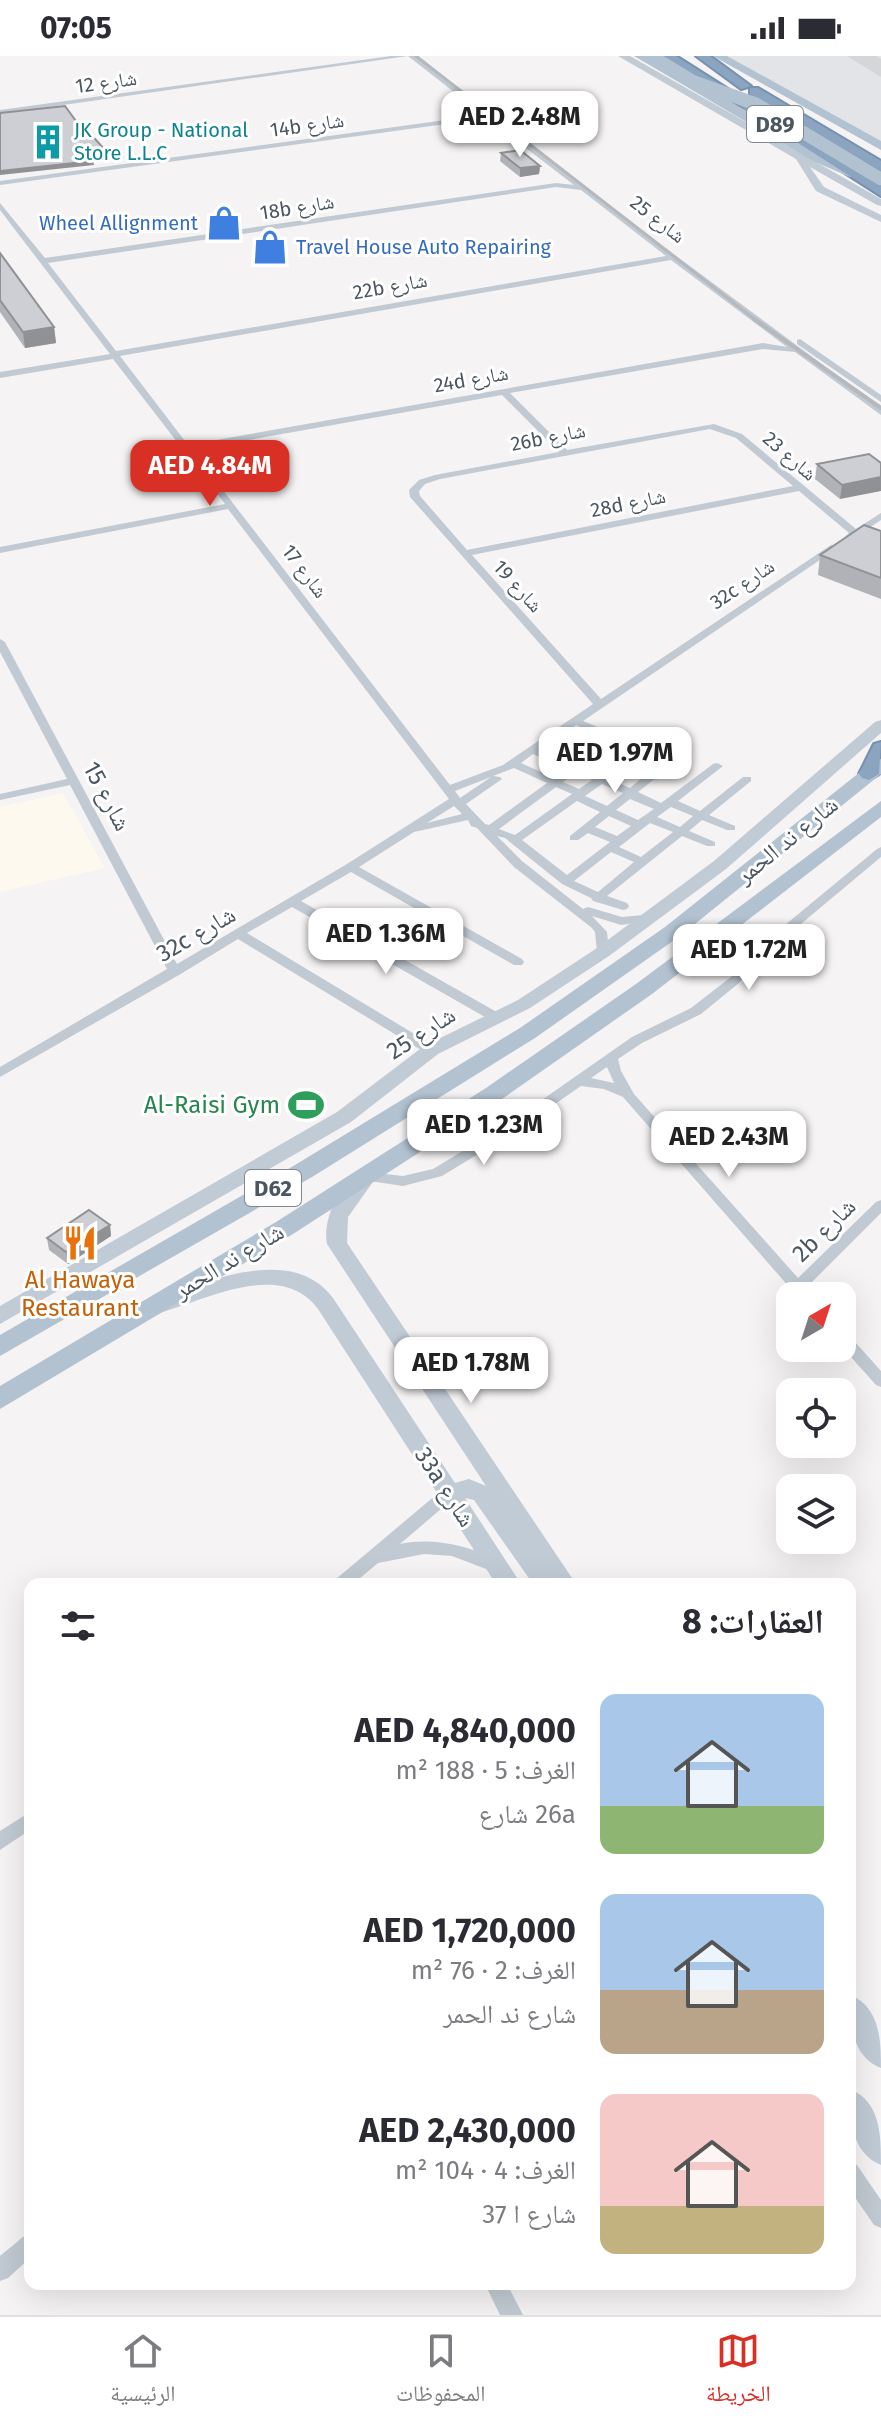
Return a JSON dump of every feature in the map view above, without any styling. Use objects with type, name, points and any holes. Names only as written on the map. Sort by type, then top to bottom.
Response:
[{"type":"highway","name":"D89","points":[[668,56],[854,181],[881,192]]},
{"type":"highway","name":"D89","points":[[691,56],[881,167]]},
{"type":"highway","points":[[702,56],[745,86]]},
{"type":"highway","points":[[875,769],[881,748]]},
{"type":"main road","points":[[640,56],[854,181]]},
{"type":"main road","points":[[651,56],[694,82],[756,104],[881,179]]},
{"type":"main road","points":[[719,56],[881,146]]},
{"type":"main road","name":"شارع ند الحمر","points":[[0,1347],[360,1138],[542,1023],[662,939],[875,769]]},
{"type":"main road","name":"شارع ند الحمر","points":[[0,1399],[367,1178],[687,959],[881,807]]},
{"type":"street","name":"شارع 12","points":[[0,112],[405,56]]},
{"type":"street","name":"شارع 25","points":[[411,56],[672,257],[881,412]]},
{"type":"street","name":"شارع 25","points":[[424,56],[771,320],[881,399]]},
{"type":"street","points":[[623,56],[791,153],[854,181],[881,203]]},
{"type":"street","name":"14b شارع","points":[[475,118],[485,112]]},
{"type":"street","name":"14b شارع","points":[[0,183],[475,118],[495,120]]},
{"type":"street","points":[[791,153],[807,168],[815,183],[842,201],[881,219]]},
{"type":"street","name":"18b شارع","points":[[556,185],[569,177]]},
{"type":"street","points":[[842,201],[824,185],[854,181]]},
{"type":"street","name":"18b شارع","points":[[43,261],[556,185],[585,189]]},
{"type":"street","name":"شارع 17","points":[[0,205],[454,798],[518,864],[596,925],[601,932],[603,952]]},
{"type":"street","name":"22b شارع","points":[[0,375],[297,320],[672,257]]},
{"type":"street","points":[[763,346],[775,335]]},
{"type":"street","name":"24d شارع","points":[[186,448],[763,346],[795,350]]},
{"type":"street","points":[[503,391],[565,453]]},
{"type":"street","name":"شارع 23","points":[[692,428],[711,426],[733,431],[855,533]]},
{"type":"street","name":"26b شارع","points":[[414,490],[429,479],[692,428]]},
{"type":"street","name":"28d شارع","points":[[465,553],[798,488]]},
{"type":"street","name":"شارع 19","points":[[414,490],[415,497],[600,705]]},
{"type":"street","points":[[0,550],[231,506]]},
{"type":"street","name":"32c شارع","points":[[0,1073],[412,830],[454,798],[510,765],[881,516]]},
{"type":"street","name":"شارع 15","points":[[0,642],[175,972]]},
{"type":"street","points":[[574,838],[670,764],[668,758],[575,721]]},
{"type":"street","name":"شارع 25","points":[[0,1316],[360,1107],[431,1050],[497,1018],[603,952],[720,865],[881,725]]},
{"type":"street","points":[[554,735],[655,777]]},
{"type":"street","points":[[532,750],[632,794],[731,828]]},
{"type":"street","points":[[493,828],[596,752]]},
{"type":"street","points":[[510,765],[555,782],[608,811],[681,831],[711,844]]},
{"type":"street","name":"32c شارع","points":[[454,798],[510,765]]},
{"type":"street","points":[[566,881],[717,766]]},
{"type":"street","points":[[515,840],[601,779]]},
{"type":"street","points":[[597,898],[747,779]]},
{"type":"street","points":[[0,797],[74,781]]},
{"type":"street","points":[[472,820],[515,840],[566,881],[597,898],[623,906]]},
{"type":"street","name":"32c شارع","points":[[412,830],[472,820]]},
{"type":"street","points":[[587,828],[643,862]]},
{"type":"street","points":[[367,1178],[403,1181],[437,1173],[611,1057],[718,995],[755,956],[881,851]]},
{"type":"street","points":[[351,867],[518,962]]},
{"type":"street","points":[[293,902],[497,1018]]},
{"type":"street","name":"شارع 17","points":[[570,903],[611,920],[650,917]]},
{"type":"street","points":[[239,934],[431,1050]]},
{"type":"street","points":[[611,1057],[614,1071],[629,1097],[794,1282]]},
{"type":"street","points":[[578,1081],[607,1085],[629,1097]]},
{"type":"street","name":"33a شارع","points":[[367,1178],[337,1217],[334,1235],[337,1244],[560,1578]]},
{"type":"street","name":"2b شارع","points":[[810,1282],[881,1205]]},
{"type":"street","name":"33a شارع","points":[[154,1307],[268,1275],[289,1276],[308,1285],[334,1317],[503,1575]]},
{"type":"street","points":[[856,1353],[881,1381]]},
{"type":"street","points":[[350,1578],[449,1493],[469,1488],[482,1494],[542,1578]]},
{"type":"street","points":[[372,1560],[408,1548],[439,1546],[469,1553],[503,1575]]},
{"type":"street","points":[[0,1842],[24,1824]]},
{"type":"street","points":[[856,2017],[881,2054]]},
{"type":"street","points":[[856,2112],[881,2150]]},
{"type":"street","points":[[856,2181],[881,2218]]},
{"type":"street","points":[[0,2270],[24,2249]]},
{"type":"street","points":[[499,2290],[512,2315]]},
{"type":"shaded area","points":[[723,56],[881,56],[881,145]]},
{"type":"shaded area","points":[[63,793],[105,868],[0,892],[0,807]]},
{"type":"building","name":"JK Group - National Store L.L.C","points":[[65,106],[84,132],[88,131],[106,151],[87,154],[93,161],[0,171],[0,113]]},
{"type":"building","points":[[520,150],[540,166],[520,168],[501,153]]},
{"type":"building","points":[[0,253],[54,327],[23,332],[0,300]]},
{"type":"building","points":[[869,454],[881,463],[881,477],[842,485],[817,464]]},
{"type":"building","points":[[864,525],[881,531],[881,578],[820,555]]},
{"type":"building","points":[[89,1210],[110,1225],[66,1252],[47,1238]]},
{"type":"taxiway","points":[[859,56],[881,70]]},
{"type":"railway","points":[[416,56],[757,321]]},
{"type":"railway","points":[[754,319],[881,408]]},
{"type":"place","name":"JK Group - National Store L.L.C","points":[[48,142]]},
{"type":"place","name":"Wheel Allignment","points":[[224,223]]},
{"type":"place","name":"Travel House Auto Repairing","points":[[270,247]]},
{"type":"place","name":"Al-Raisi Gym","points":[[306,1105]]},
{"type":"place","name":"Al Hawaya Restaurant","points":[[80,1243]]}]
